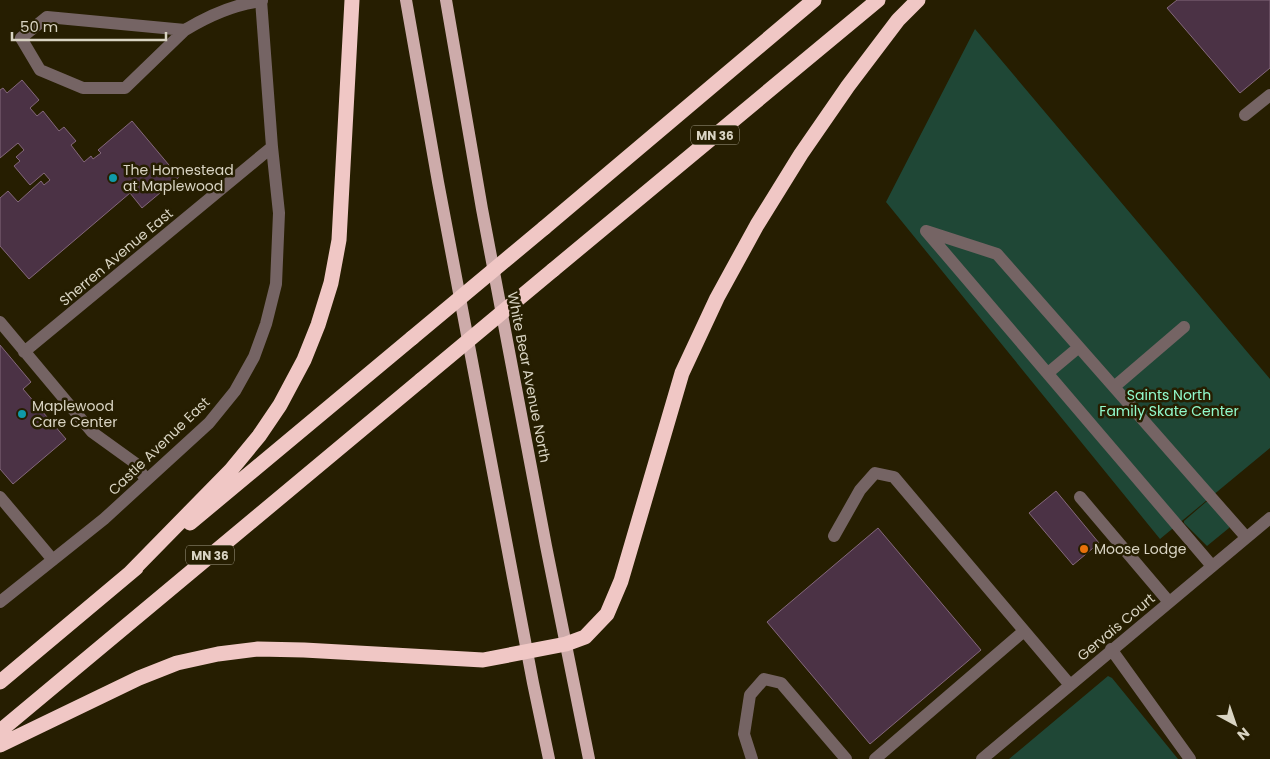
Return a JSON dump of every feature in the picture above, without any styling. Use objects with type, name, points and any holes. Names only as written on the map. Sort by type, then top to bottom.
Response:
[{"type":"highway","points":[[130,573],[231,470],[259,436],[280,405],[304,360],[318,326],[331,283],[339,240],[352,0]]},
{"type":"highway","name":"MN 36","points":[[0,682],[814,0]]},
{"type":"highway","name":"MN 36","points":[[0,731],[878,0]]},
{"type":"highway","points":[[0,745],[139,678],[177,664],[218,654],[258,649],[304,650],[483,660],[527,653],[566,644],[585,637],[607,614],[626,568],[682,373],[717,298],[800,154],[898,20],[918,0]]},
{"type":"main road","points":[[406,0],[440,192],[527,653],[549,759]]},
{"type":"main road","name":"White Bear Avenue North","points":[[446,0],[463,105],[589,759]]},
{"type":"street","points":[[185,30],[47,17],[21,38],[40,70],[83,88],[125,88],[185,30],[198,22],[245,3],[262,1]]},
{"type":"street","name":"Castle Avenue East","points":[[0,602],[104,519],[209,424],[235,392],[257,349],[266,324],[276,284],[279,212],[272,147],[262,1]]},
{"type":"street","points":[[1245,115],[1270,95]]},
{"type":"street","name":"Sherren Avenue East","points":[[24,352],[272,147]]},
{"type":"street","points":[[1212,566],[926,231],[997,254],[1246,537]]},
{"type":"street","points":[[0,322],[92,432],[135,463],[146,480]]},
{"type":"street","points":[[1114,387],[1184,327]]},
{"type":"street","points":[[1048,373],[1079,347]]},
{"type":"street","points":[[834,536],[860,490],[875,473],[894,477],[1070,685]]},
{"type":"street","points":[[0,497],[53,560]]},
{"type":"street","points":[[1080,497],[1169,602]]},
{"type":"street","name":"Gervais Court","points":[[982,759],[1270,518]]},
{"type":"street","points":[[875,759],[1024,631]]},
{"type":"street","points":[[1112,649],[1190,759]]},
{"type":"street","points":[[752,759],[744,734],[750,695],[764,679],[781,683],[846,759]]},
{"type":"green space","name":"Saints North Family Skate Center","points":[[975,29],[1270,379],[1270,448],[1160,539],[886,202]]},
{"type":"green space","points":[[1206,502],[1209,502],[1230,526],[1207,546],[1184,523]]},
{"type":"green space","points":[[1108,676],[1112,678],[1178,759],[1009,759]]},
{"type":"building","points":[[1177,0],[1270,0],[1270,68],[1240,93],[1167,8]]},
{"type":"building","name":"The Homestead at Maplewood","points":[[22,80],[39,100],[30,108],[37,116],[43,111],[59,131],[64,127],[76,141],[71,145],[84,162],[91,156],[93,159],[101,153],[98,150],[132,121],[179,177],[142,208],[130,193],[29,279],[0,246],[0,198],[8,191],[18,202],[41,181],[44,185],[50,180],[44,173],[30,185],[14,166],[20,161],[16,157],[24,150],[18,143],[0,158],[0,90],[3,88],[7,93]]},
{"type":"building","name":"Maplewood Care Center","points":[[0,345],[31,382],[23,389],[66,439],[13,484],[0,469]]},
{"type":"building","points":[[1056,491],[1099,543],[1073,565],[1029,513]]},
{"type":"building","points":[[878,528],[981,650],[870,744],[767,622]]},
{"type":"place","name":"The Homestead at Maplewood","points":[[113,178]]},
{"type":"place","name":"Maplewood Care Center","points":[[22,414]]},
{"type":"place","name":"Moose Lodge","points":[[1084,549]]}]
